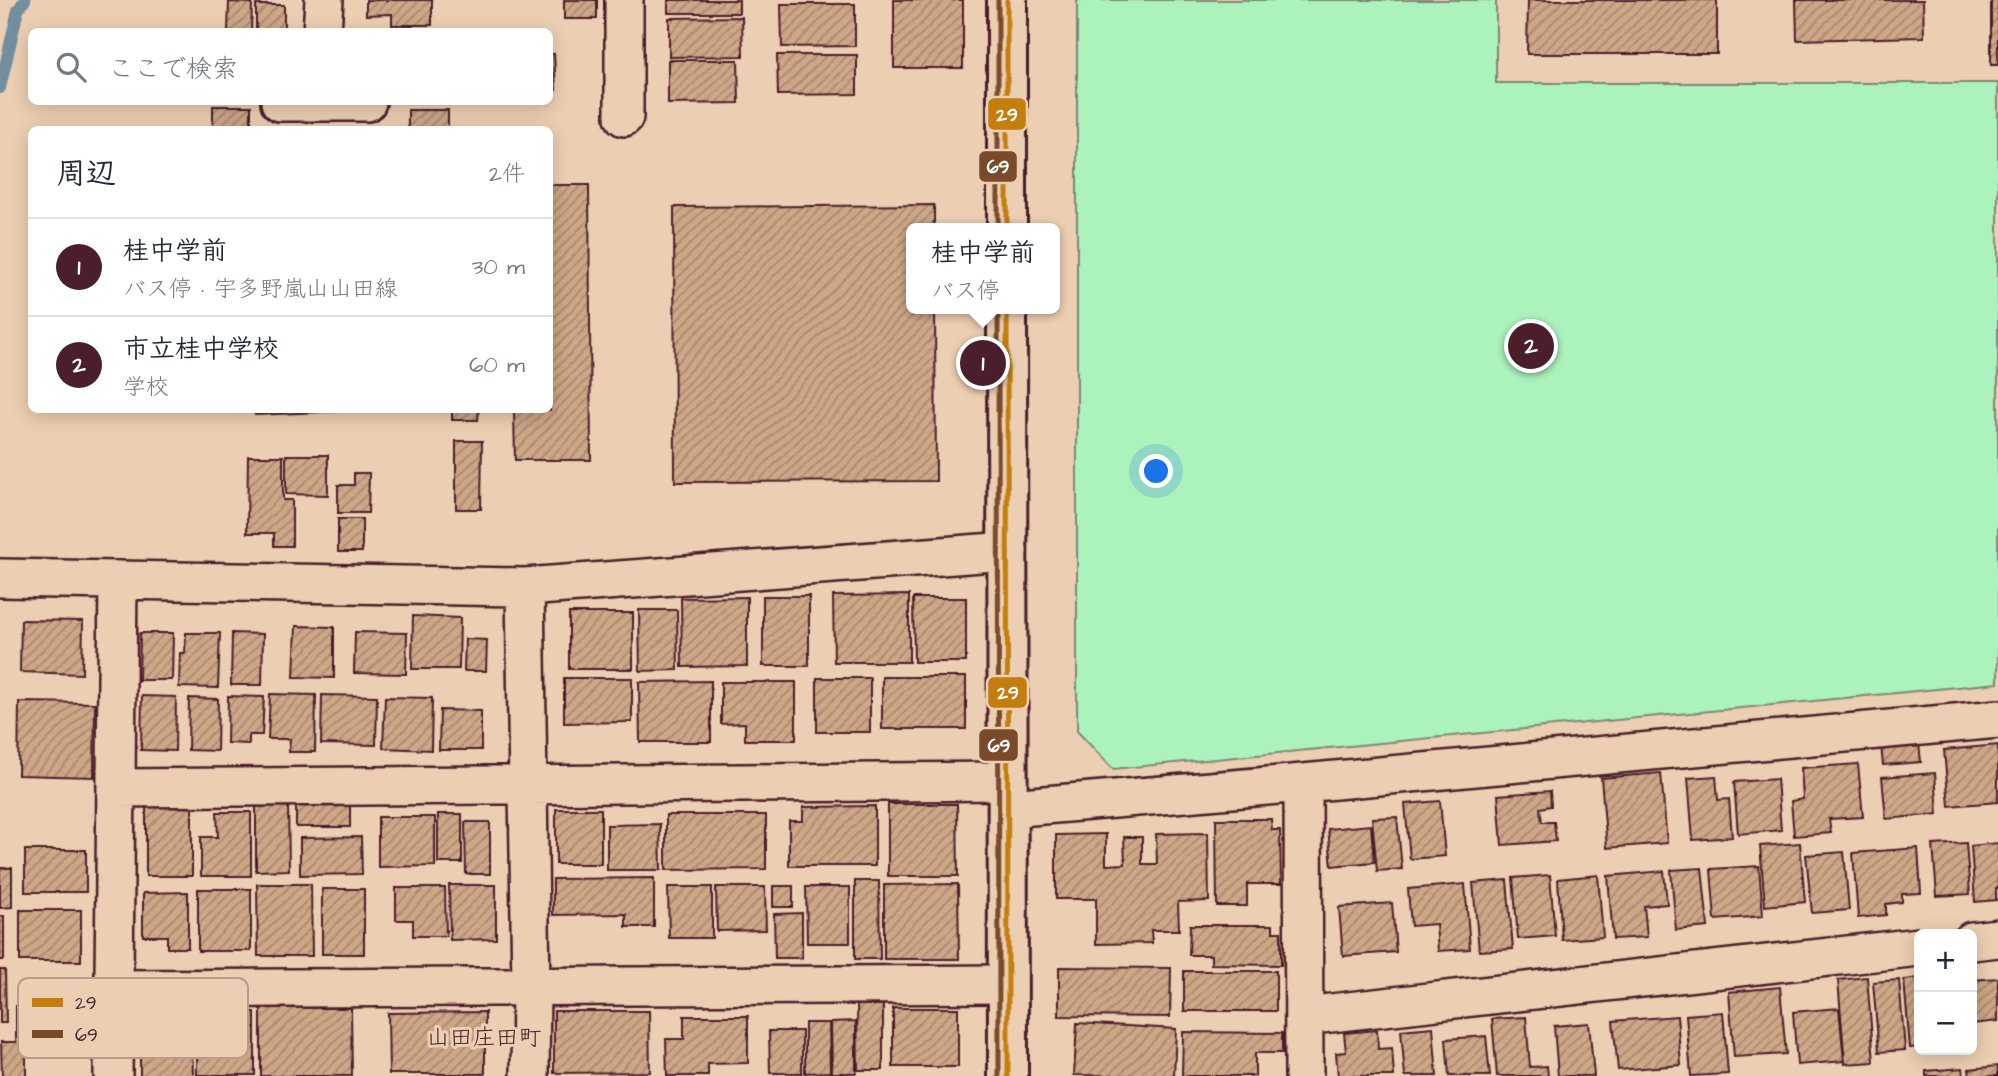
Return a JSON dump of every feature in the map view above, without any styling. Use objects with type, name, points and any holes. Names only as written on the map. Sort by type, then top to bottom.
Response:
[{"type":"main road","points":[[1007,0],[1007,223]]},
{"type":"main road","points":[[1007,314],[1008,1076]]},
{"type":"street","points":[[323,28],[324,0]]},
{"type":"street","points":[[624,0],[624,117]]},
{"type":"street","points":[[0,578],[525,587],[1008,551]]},
{"type":"street","points":[[113,978],[118,580]]},
{"type":"street","points":[[525,587],[530,1076]]},
{"type":"street","points":[[116,788],[528,784],[1008,795],[1303,783],[1998,719]]},
{"type":"street","points":[[1303,783],[1304,1076]]},
{"type":"street","points":[[1977,940],[1998,938]]},
{"type":"street","points":[[1304,1016],[1914,948]]},
{"type":"street","points":[[248,988],[1008,984]]},
{"type":"street","points":[[113,1058],[113,1076]]},
{"type":"green space","points":[[1077,0],[1496,0],[1496,83],[1998,83],[1998,683],[1113,769],[1077,731]]},
{"type":"building","points":[[366,0],[432,0],[432,25],[392,25],[392,14],[366,15]]},
{"type":"building","points":[[564,0],[597,0],[597,19],[564,19]]},
{"type":"building","points":[[668,0],[739,0],[739,13],[668,13]]},
{"type":"building","points":[[894,0],[963,0],[963,68],[894,68]]},
{"type":"building","points":[[1528,0],[1717,0],[1717,54],[1527,54]]},
{"type":"building","points":[[1796,0],[1923,0],[1924,37],[1797,40]]},
{"type":"building","points":[[1991,0],[1998,0],[1998,65],[1991,65]]},
{"type":"building","points":[[229,2],[252,3],[251,28],[228,28]]},
{"type":"building","points":[[781,4],[855,4],[855,46],[782,47]]},
{"type":"building","points":[[256,5],[284,5],[284,28],[256,28]]},
{"type":"building","points":[[742,17],[743,56],[669,57],[669,18]]},
{"type":"building","points":[[553,54],[554,54],[556,90],[553,90]]},
{"type":"building","points":[[777,55],[857,55],[857,94],[778,95]]},
{"type":"building","points":[[668,60],[738,60],[739,103],[668,104]]},
{"type":"building","points":[[213,106],[251,106],[251,126],[213,126]]},
{"type":"building","points":[[408,110],[448,110],[448,126],[408,126]]},
{"type":"building","points":[[553,185],[589,185],[591,460],[515,460],[514,413],[553,413]]},
{"type":"building","points":[[934,205],[934,223],[906,223],[906,314],[935,314],[936,481],[675,482],[674,207]]},
{"type":"building","points":[[255,413],[298,413],[255,415]]},
{"type":"building","points":[[452,413],[479,413],[478,420],[452,420]]},
{"type":"building","points":[[456,441],[482,441],[481,509],[456,509]]},
{"type":"building","points":[[286,455],[328,455],[328,495],[286,494]]},
{"type":"building","points":[[248,456],[283,456],[283,500],[292,500],[292,546],[274,546],[274,533],[247,533]]},
{"type":"building","points":[[354,473],[369,473],[368,513],[338,513],[338,485],[354,485]]},
{"type":"building","points":[[338,519],[362,519],[362,552],[338,552]]},
{"type":"building","points":[[909,595],[909,662],[834,662],[833,596]]},
{"type":"building","points":[[763,596],[809,596],[809,666],[763,666]]},
{"type":"building","points":[[747,597],[747,666],[682,667],[681,598]]},
{"type":"building","points":[[913,598],[966,598],[966,662],[914,662]]},
{"type":"building","points":[[639,610],[677,610],[678,670],[640,671]]},
{"type":"building","points":[[569,613],[633,613],[633,669],[569,669]]},
{"type":"building","points":[[413,616],[460,618],[459,669],[412,669]]},
{"type":"building","points":[[21,620],[83,621],[82,674],[20,672]]},
{"type":"building","points":[[296,626],[334,627],[334,678],[294,677]]},
{"type":"building","points":[[355,632],[407,633],[406,674],[354,673]]},
{"type":"building","points":[[140,633],[173,633],[172,680],[139,680]]},
{"type":"building","points":[[186,633],[220,633],[218,688],[179,687],[180,653],[185,653]]},
{"type":"building","points":[[232,633],[263,634],[262,685],[231,685]]},
{"type":"building","points":[[465,639],[487,640],[486,671],[464,671]]},
{"type":"building","points":[[882,677],[966,677],[966,729],[882,729]]},
{"type":"building","points":[[564,678],[632,678],[632,722],[564,723]]},
{"type":"building","points":[[817,678],[870,678],[870,732],[817,732]]},
{"type":"building","points":[[711,681],[711,742],[640,742],[639,682]]},
{"type":"building","points":[[721,682],[796,682],[796,740],[745,740],[745,723],[721,724]]},
{"type":"building","points":[[270,694],[316,695],[315,752],[289,752],[290,739],[268,739]]},
{"type":"building","points":[[322,695],[377,696],[376,745],[321,744]]},
{"type":"building","points":[[142,696],[176,697],[175,751],[141,750]]},
{"type":"building","points":[[228,696],[264,697],[262,735],[249,735],[249,744],[227,743]]},
{"type":"building","points":[[385,697],[432,698],[431,750],[383,748]]},
{"type":"building","points":[[189,698],[218,699],[217,751],[188,750]]},
{"type":"building","points":[[19,702],[95,703],[94,777],[18,775]]},
{"type":"building","points":[[440,710],[481,711],[481,750],[439,750]]},
{"type":"building","points":[[1919,743],[1921,762],[1883,765],[1881,746]]},
{"type":"building","points":[[1998,745],[1998,802],[1949,806],[1944,750]]},
{"type":"building","points":[[1858,764],[1863,817],[1829,819],[1831,833],[1794,836],[1791,801],[1803,799],[1801,768]]},
{"type":"building","points":[[1661,773],[1667,843],[1607,848],[1601,778]]},
{"type":"building","points":[[1935,773],[1938,814],[1886,819],[1882,777]]},
{"type":"building","points":[[1716,776],[1718,800],[1729,799],[1732,837],[1693,840],[1688,778]]},
{"type":"building","points":[[1777,779],[1781,830],[1738,834],[1734,782]]},
{"type":"building","points":[[1550,791],[1551,806],[1540,808],[1542,822],[1554,822],[1556,841],[1502,845],[1498,795]]},
{"type":"building","points":[[146,801],[192,801],[192,876],[146,876]]},
{"type":"building","points":[[1440,801],[1445,856],[1410,859],[1405,804]]},
{"type":"building","points":[[288,803],[289,870],[256,871],[256,804]]},
{"type":"building","points":[[888,804],[957,804],[958,876],[888,876]]},
{"type":"building","points":[[296,806],[350,806],[350,827],[296,827]]},
{"type":"building","points":[[875,806],[875,866],[789,866],[789,821],[803,821],[803,807]]},
{"type":"building","points":[[556,809],[601,809],[601,864],[556,864]]},
{"type":"building","points":[[217,812],[251,812],[251,876],[201,876],[201,837],[218,837]]},
{"type":"building","points":[[438,814],[462,814],[462,863],[438,863]]},
{"type":"building","points":[[666,815],[766,815],[766,869],[666,870]]},
{"type":"building","points":[[378,817],[435,817],[435,866],[378,867]]},
{"type":"building","points":[[1397,817],[1402,869],[1377,871],[1372,818]]},
{"type":"building","points":[[1216,819],[1271,819],[1272,830],[1280,830],[1281,884],[1247,884],[1247,906],[1217,906]]},
{"type":"building","points":[[465,822],[490,822],[490,874],[466,874]]},
{"type":"building","points":[[660,824],[661,870],[607,870],[607,825]]},
{"type":"building","points":[[1371,825],[1374,862],[1332,866],[1328,829]]},
{"type":"building","points":[[1208,833],[1209,901],[1178,902],[1179,930],[1151,930],[1152,943],[1096,944],[1096,899],[1056,899],[1056,835],[1106,834],[1106,865],[1125,864],[1124,837],[1142,837],[1142,864],[1157,864],[1156,834]]},
{"type":"building","points":[[361,837],[362,874],[300,875],[300,838]]},
{"type":"building","points":[[1800,843],[1805,902],[1765,906],[1760,846]]},
{"type":"building","points":[[1966,843],[1970,894],[1937,896],[1933,845]]},
{"type":"building","points":[[1998,843],[1996,900],[1975,902],[1971,846]]},
{"type":"building","points":[[1918,848],[1921,893],[1902,894],[1902,902],[1886,904],[1886,915],[1858,918],[1853,853]]},
{"type":"building","points":[[25,850],[86,850],[86,892],[25,892]]},
{"type":"building","points":[[1844,852],[1849,910],[1812,913],[1806,855]]},
{"type":"building","points":[[1759,866],[1763,916],[1715,920],[1711,869]]},
{"type":"building","points":[[0,868],[12,868],[12,907],[0,908]]},
{"type":"building","points":[[1702,868],[1708,927],[1676,930],[1671,870]]},
{"type":"building","points":[[1664,871],[1667,904],[1644,906],[1647,937],[1613,939],[1608,876]]},
{"type":"building","points":[[1550,875],[1555,936],[1518,939],[1513,878]]},
{"type":"building","points":[[1598,875],[1603,937],[1562,940],[1558,879]]},
{"type":"building","points":[[654,878],[654,927],[626,927],[626,914],[553,915],[553,879]]},
{"type":"building","points":[[1507,880],[1513,949],[1479,951],[1473,883]]},
{"type":"building","points":[[855,881],[879,881],[880,959],[855,959]]},
{"type":"building","points":[[257,884],[311,884],[312,956],[258,956]]},
{"type":"building","points":[[958,884],[959,959],[884,959],[884,885]]},
{"type":"building","points":[[1465,884],[1470,949],[1438,951],[1436,924],[1411,926],[1408,889]]},
{"type":"building","points":[[449,885],[496,885],[496,939],[450,940]]},
{"type":"building","points":[[773,886],[793,886],[793,907],[773,907]]},
{"type":"building","points":[[668,887],[712,887],[712,938],[669,938]]},
{"type":"building","points":[[716,887],[765,887],[766,930],[717,931]]},
{"type":"building","points":[[806,887],[850,887],[850,943],[807,943]]},
{"type":"building","points":[[396,888],[445,888],[446,936],[413,936],[413,920],[396,920]]},
{"type":"building","points":[[198,889],[251,889],[251,951],[198,951]]},
{"type":"building","points":[[322,889],[364,889],[364,954],[322,954]]},
{"type":"building","points":[[188,892],[188,948],[167,948],[167,936],[143,936],[143,893]]},
{"type":"building","points":[[1392,903],[1396,952],[1343,956],[1339,907]]},
{"type":"building","points":[[20,910],[81,910],[81,961],[20,961]]},
{"type":"building","points":[[802,913],[802,958],[775,958],[774,914]]},
{"type":"building","points":[[0,916],[4,916],[4,960],[0,960]]},
{"type":"building","points":[[1190,925],[1273,925],[1273,932],[1281,932],[1281,965],[1211,964],[1211,955],[1189,955]]},
{"type":"building","points":[[1059,967],[1171,968],[1170,1017],[1059,1016]]},
{"type":"building","points":[[0,970],[5,970],[6,1023],[0,1023]]},
{"type":"building","points":[[1184,971],[1276,971],[1276,1011],[1184,1011]]},
{"type":"building","points":[[1867,977],[1874,1062],[1845,1064],[1838,980]]},
{"type":"building","points":[[1998,978],[1998,1021],[1977,1023],[1977,980]]},
{"type":"building","points":[[1914,979],[1914,1048],[1910,1048],[1904,980]]},
{"type":"building","points":[[1899,980],[1905,1050],[1879,1052],[1873,982]]},
{"type":"building","points":[[1780,987],[1786,1054],[1734,1057],[1729,992]]},
{"type":"building","points":[[857,1005],[883,1005],[883,1070],[858,1070]]},
{"type":"building","points":[[16,1006],[18,1058],[26,1058],[26,1076],[2,1076],[1,1042],[16,1042]]},
{"type":"building","points":[[261,1008],[351,1008],[352,1076],[261,1076]]},
{"type":"building","points":[[893,1008],[958,1008],[958,1067],[893,1067]]},
{"type":"building","points":[[1839,1008],[1844,1061],[1797,1065],[1793,1012]]},
{"type":"building","points":[[554,1011],[649,1011],[650,1072],[554,1073]]},
{"type":"building","points":[[248,1012],[255,1012],[255,1075],[197,1075],[197,1058],[248,1058]]},
{"type":"building","points":[[485,1012],[485,1074],[389,1074],[388,1013]]},
{"type":"building","points":[[1723,1012],[1728,1074],[1691,1076],[1686,1015]]},
{"type":"building","points":[[684,1016],[748,1016],[748,1063],[708,1064],[708,1076],[667,1076],[666,1039],[684,1039]]},
{"type":"building","points":[[1677,1016],[1681,1065],[1618,1070],[1613,1021]]},
{"type":"building","points":[[1526,1017],[1530,1067],[1547,1066],[1548,1076],[1497,1076],[1492,1019]]},
{"type":"building","points":[[856,1021],[856,1073],[832,1073],[831,1022]]},
{"type":"building","points":[[805,1023],[829,1023],[830,1072],[805,1073]]},
{"type":"building","points":[[1077,1023],[1176,1029],[1174,1076],[1074,1075]]},
{"type":"building","points":[[1589,1023],[1594,1076],[1558,1076],[1554,1026]]},
{"type":"building","points":[[1433,1027],[1437,1076],[1405,1076],[1401,1030]]},
{"type":"building","points":[[1377,1030],[1378,1049],[1392,1048],[1394,1076],[1338,1076],[1336,1053],[1346,1052],[1344,1033]]},
{"type":"building","points":[[769,1031],[802,1031],[802,1073],[770,1073]]},
{"type":"building","points":[[1183,1032],[1282,1033],[1282,1053],[1255,1053],[1255,1076],[1182,1076]]},
{"type":"building","points":[[1486,1036],[1490,1076],[1449,1076],[1446,1039]]},
{"type":"building","points":[[140,1058],[193,1058],[193,1076],[140,1076]]},
{"type":"building","points":[[1998,1066],[1998,1076],[1970,1076],[1969,1069]]},
{"type":"building","points":[[1963,1068],[1964,1076],[1926,1076],[1926,1071]]},
{"type":"waterway","points":[[0,88],[18,10],[25,0]]},
{"type":"transit line","name":"69","points":[[998,0],[998,223]]},
{"type":"transit line","name":"29","points":[[1007,0],[1007,223]]},
{"type":"transit line","name":"69","points":[[998,314],[999,1076]]},
{"type":"transit line","name":"29","points":[[1007,314],[1008,1076]]},
{"type":"place","name":"市立桂中学校","points":[[1531,346]]},
{"type":"place","name":"桂中学前","points":[[983,363]]},
{"type":"district","name":"山田庄田町","points":[[484,1037]]}]
